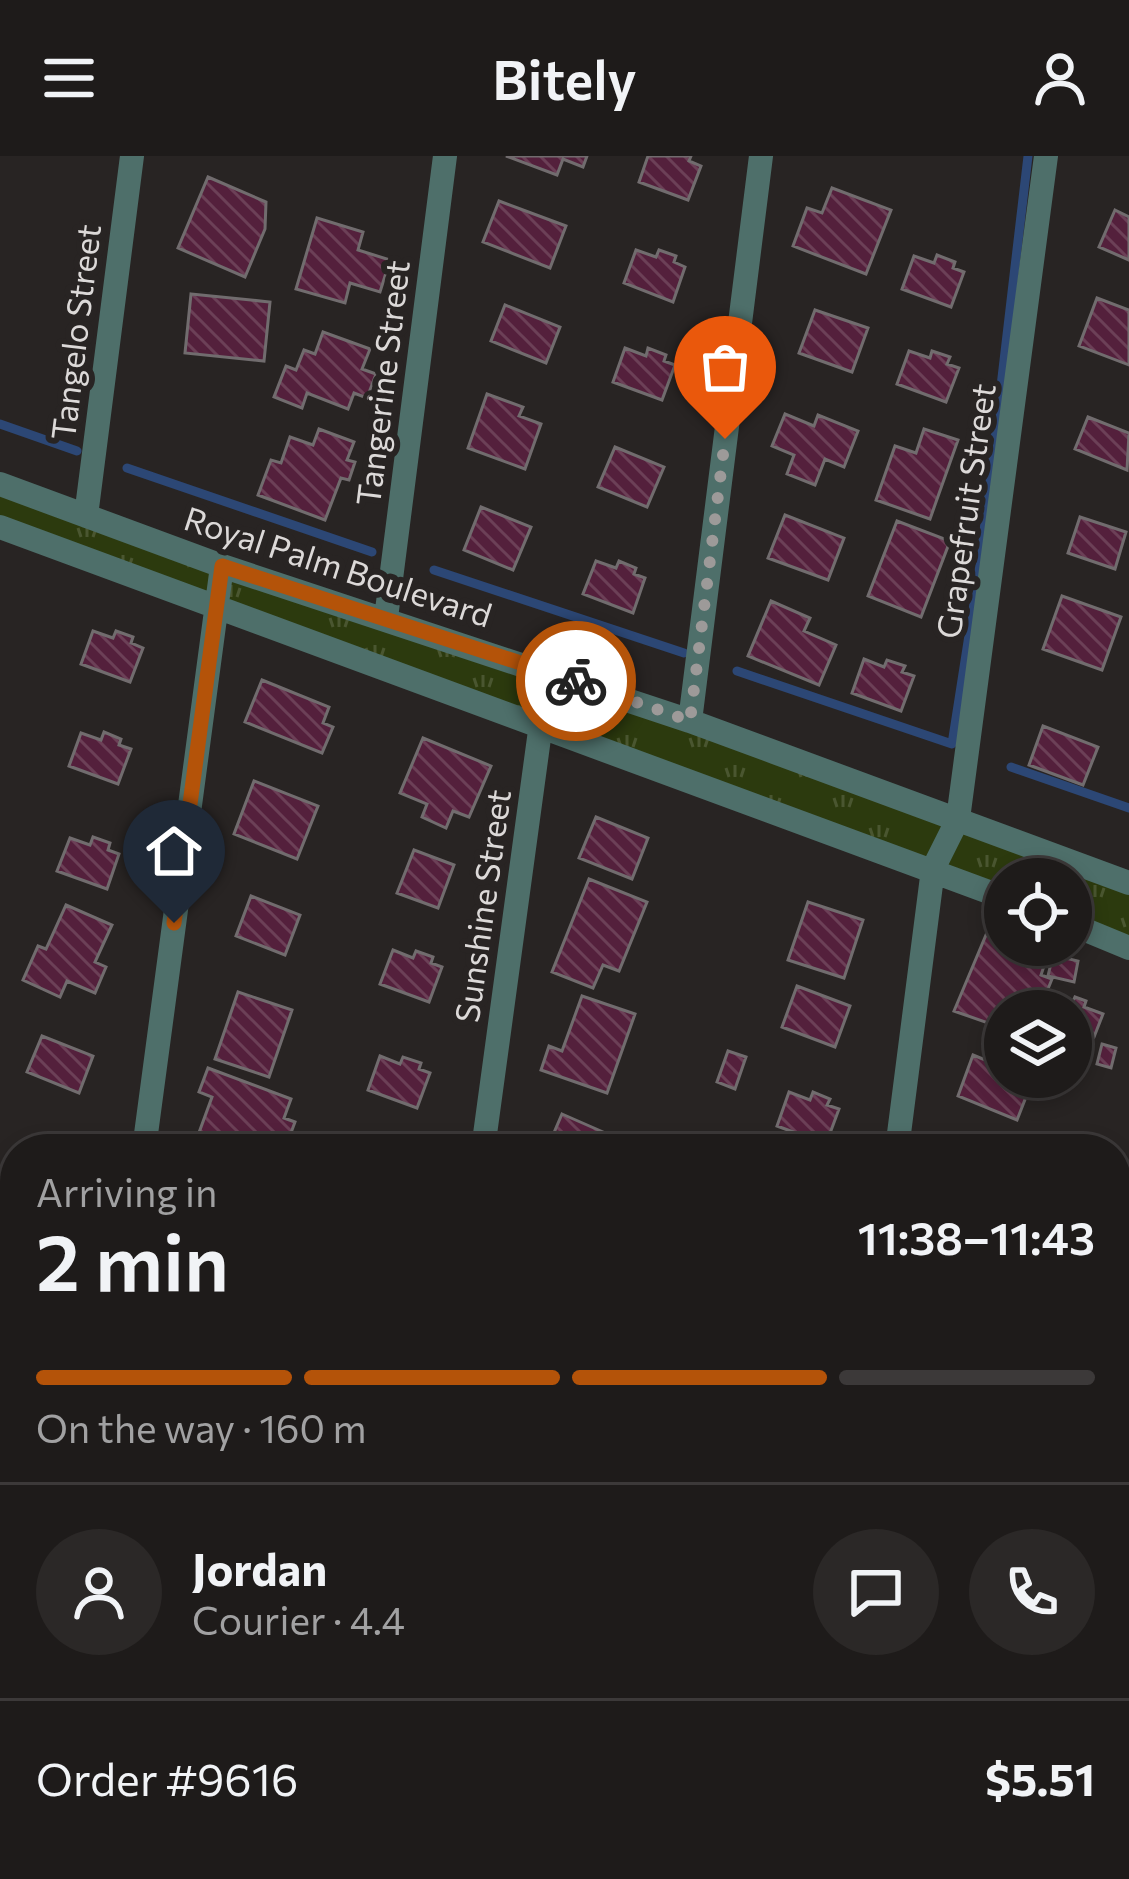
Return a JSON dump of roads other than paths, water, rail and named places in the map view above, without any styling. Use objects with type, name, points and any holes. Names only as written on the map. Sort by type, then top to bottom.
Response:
[{"type":"street","name":"Tangelo Street","points":[[86,516],[132,156]]},
{"type":"street","name":"Tangerine Street","points":[[386,618],[445,156]]},
{"type":"street","points":[[690,721],[761,156]]},
{"type":"street","name":"Grapefruit Street","points":[[899,1134],[933,869],[958,819],[1046,156]]},
{"type":"street","name":"Royal Palm Boulevard","points":[[0,484],[222,566],[690,721],[1129,883]]},
{"type":"street","points":[[0,527],[984,890]]},
{"type":"street","points":[[146,1134],[222,566]]},
{"type":"street","name":"Sunshine Street","points":[[485,1134],[548,672]]},
{"type":"street","points":[[1092,933],[1129,948]]},
{"type":"waterway","points":[[737,671],[952,744],[980,565],[1028,156]]},
{"type":"waterway","points":[[0,424],[77,451]]},
{"type":"waterway","points":[[127,468],[372,552]]},
{"type":"waterway","points":[[434,570],[684,653]]},
{"type":"waterway","points":[[1011,767],[1129,808]]}]
